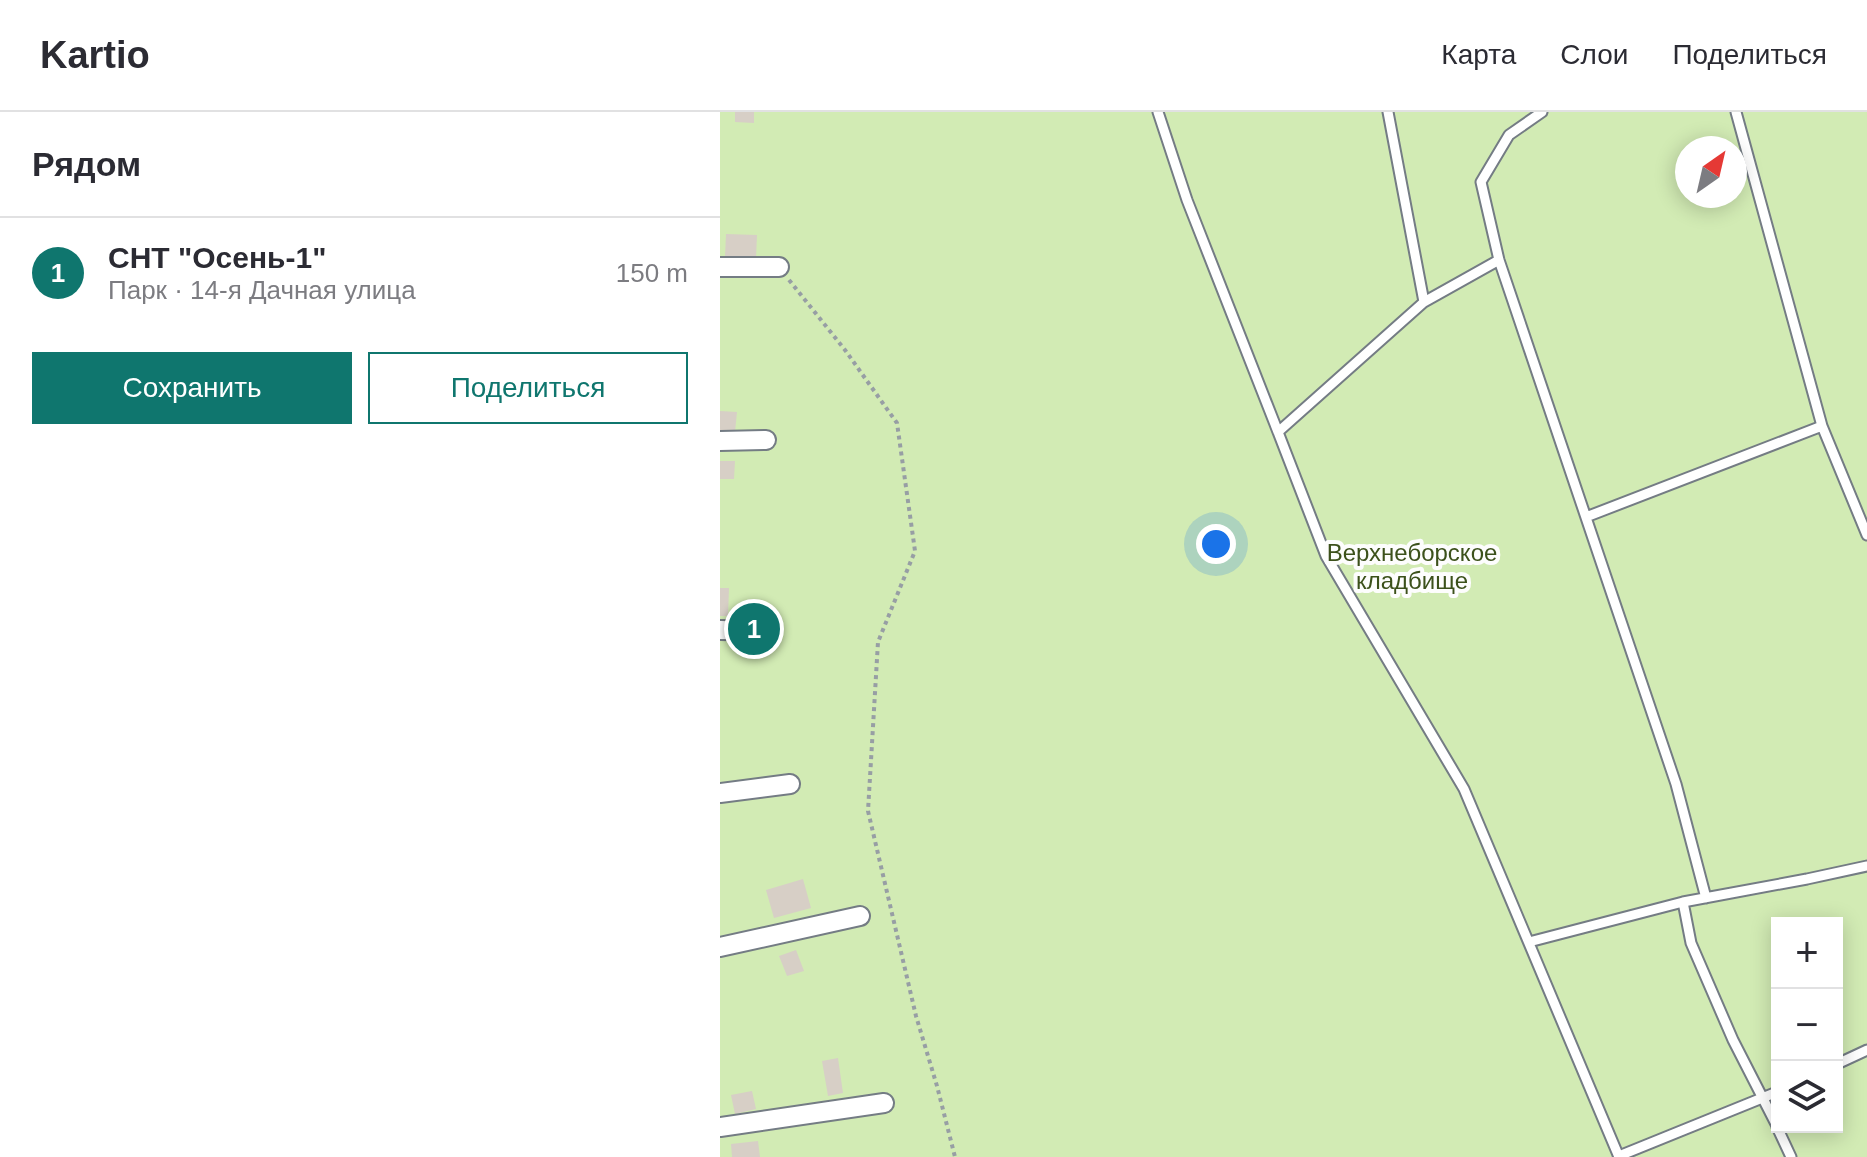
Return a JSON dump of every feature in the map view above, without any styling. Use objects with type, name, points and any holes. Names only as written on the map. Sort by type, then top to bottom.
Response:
[{"type":"street","points":[[720,267],[779,267]]},
{"type":"street","points":[[720,441],[766,440]]},
{"type":"street","points":[[720,630],[770,631]]},
{"type":"street","points":[[720,793],[790,784]]},
{"type":"street","points":[[720,947],[860,916]]},
{"type":"street","points":[[720,1127],[884,1103]]},
{"type":"lane","points":[[1158,112],[1187,200],[1326,556],[1464,789],[1619,1156],[1771,1095]]},
{"type":"lane","points":[[1388,112],[1424,302]]},
{"type":"lane","points":[[1542,112],[1509,135],[1481,182],[1499,260],[1676,784],[1706,898]]},
{"type":"lane","points":[[1736,112],[1822,426],[1867,535]]},
{"type":"lane","points":[[1278,432],[1424,302],[1499,260]]},
{"type":"lane","points":[[1586,517],[1822,426]]},
{"type":"lane","points":[[1529,942],[1683,902],[1867,866]]},
{"type":"lane","points":[[1683,902],[1691,943],[1733,1040],[1771,1114]]},
{"type":"lane","points":[[1843,1061],[1867,1050]]},
{"type":"lane","points":[[1780,1133],[1791,1157]]},
{"type":"path","points":[[779,267],[845,350],[897,423],[915,551],[878,642],[868,811],[916,1016],[955,1157]]},
{"type":"green space","name":"Верхнеборское кладбище","points":[[720,112],[1867,112],[1867,1157],[720,1157]]},
{"type":"building","points":[[735,112],[754,112],[754,123],[735,122]]},
{"type":"building","points":[[726,234],[757,235],[756,258],[725,257]]},
{"type":"building","points":[[720,411],[737,412],[735,432],[720,431]]},
{"type":"building","points":[[720,461],[735,461],[734,479],[720,479]]},
{"type":"building","points":[[720,588],[729,588],[728,616],[720,616]]},
{"type":"building","points":[[803,879],[811,908],[774,918],[766,890]]},
{"type":"building","points":[[796,950],[804,971],[787,976],[779,956]]},
{"type":"building","points":[[838,1058],[843,1093],[828,1096],[822,1061]]},
{"type":"building","points":[[752,1091],[756,1109],[735,1114],[731,1095]]},
{"type":"building","points":[[758,1141],[760,1157],[732,1157],[731,1144]]},
{"type":"place","name":"СНТ \"Осень-1\"","points":[[754,629]]}]
